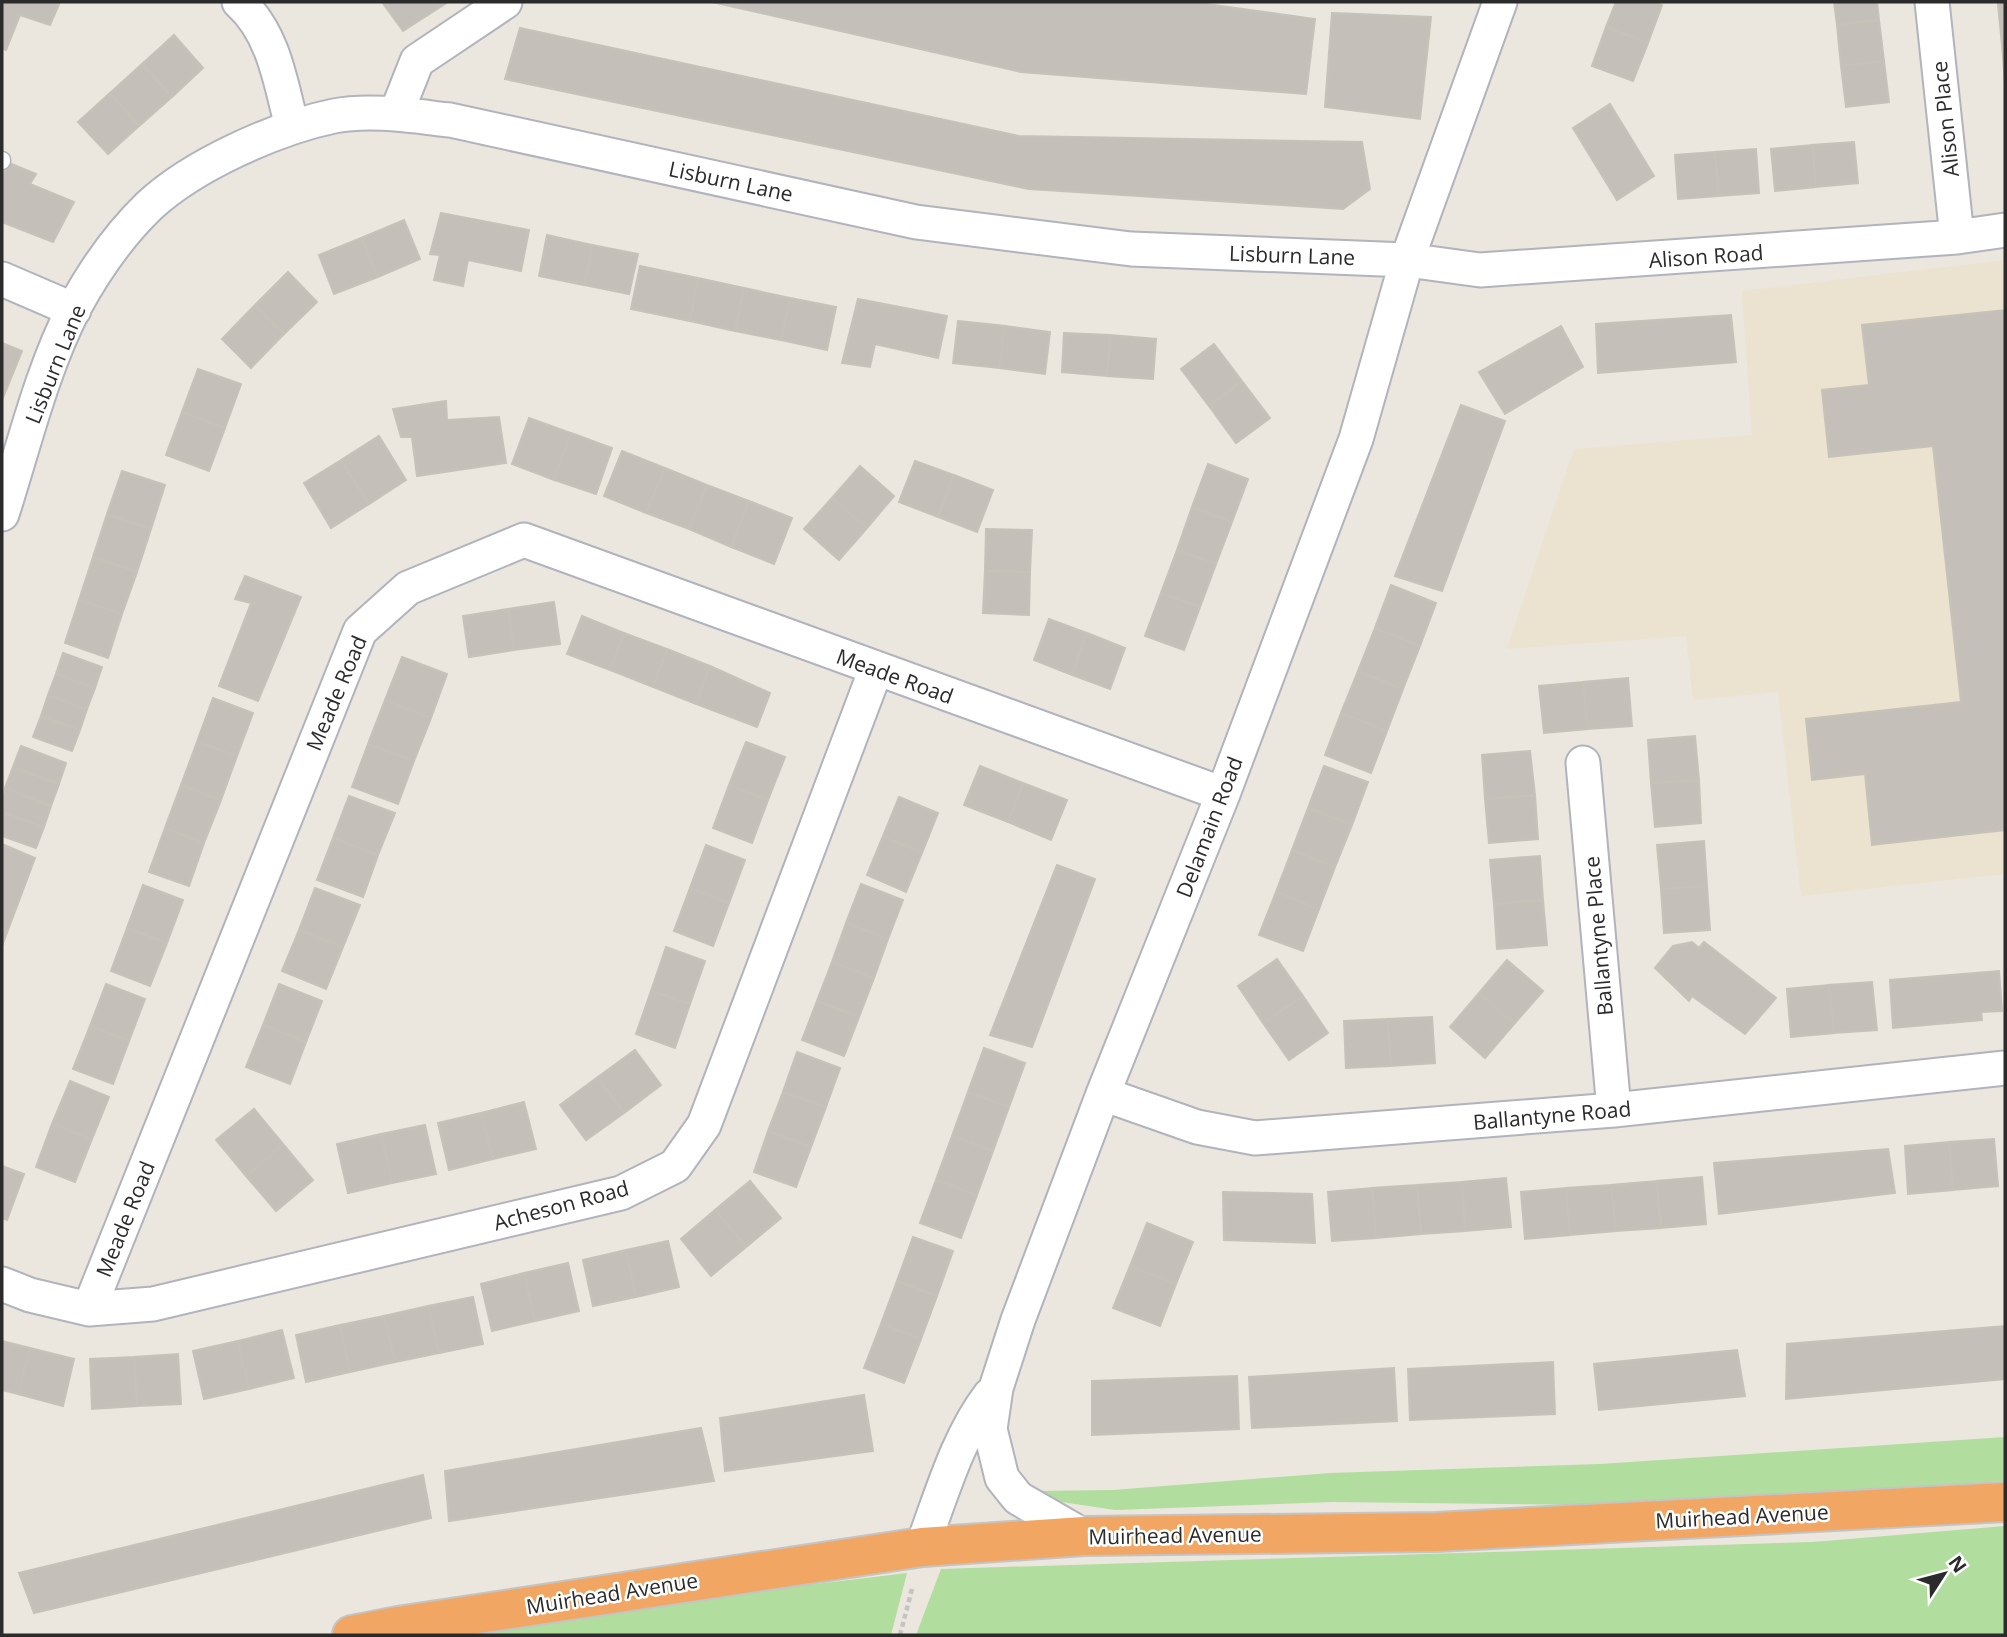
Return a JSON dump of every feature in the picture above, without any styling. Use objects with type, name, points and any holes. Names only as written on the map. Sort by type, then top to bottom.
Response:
[{"type":"highway","name":"Muirhead Avenue","points":[[352,1635],[922,1547],[1084,1536],[1436,1532],[2005,1502]]},
{"type":"street","points":[[239,2],[262,32],[276,65],[292,128]]},
{"type":"street","points":[[396,114],[417,61],[505,2]]},
{"type":"street","points":[[1407,260],[1500,2]]},
{"type":"street","name":"Alison Place","points":[[1932,2],[1957,237]]},
{"type":"street","name":"Lisburn Lane","points":[[2,514],[42,391],[74,310],[110,249],[151,205],[243,147],[292,128],[336,116],[396,114],[450,120],[916,222],[1131,249],[1407,260]]},
{"type":"street","name":"Alison Road","points":[[1407,260],[1480,270],[1957,237],[2005,230]]},
{"type":"street","name":"Delamain Road","points":[[996,1388],[1018,1320],[1223,794],[1356,439],[1407,260]]},
{"type":"street","points":[[2,279],[74,310]]},
{"type":"street","name":"Meade Road","points":[[89,1309],[360,631],[408,588],[523,540],[1223,794]]},
{"type":"street","name":"Acheson Road","points":[[2,1284],[30,1295],[89,1309],[153,1304],[621,1193],[675,1167],[704,1125],[876,669]]},
{"type":"street","name":"Ballantyne Place","points":[[1583,763],[1614,1110]]},
{"type":"street","name":"Ballantyne Road","points":[[1104,1094],[1197,1127],[1255,1138],[1614,1110],[2005,1068]]},
{"type":"street","points":[[996,1388],[990,1429],[1002,1478],[1018,1498],[1084,1536]]},
{"type":"street","points":[[922,1547],[977,1412],[996,1388]]},
{"type":"shaded area","points":[[2005,260],[2005,874],[1801,896],[1778,692],[1693,700],[1686,636],[1507,649],[1574,449],[1752,435],[1742,291]]},
{"type":"green space","points":[[2005,1437],[2005,1481],[1599,1505],[1333,1502],[1115,1510],[1055,1501],[1037,1491],[1113,1490],[1330,1473],[1600,1464]]},
{"type":"green space","points":[[2005,1526],[2005,1635],[916,1635],[941,1569],[1813,1542]]},
{"type":"green space","points":[[907,1573],[891,1635],[480,1635],[657,1603]]},
{"type":"building","points":[[2,2],[60,2],[50,25],[20,15],[6,50],[2,48]]},
{"type":"building","points":[[382,2],[448,2],[403,31]]},
{"type":"building","points":[[712,2],[1192,2],[1315,19],[1306,94],[1021,72]]},
{"type":"building","points":[[1616,2],[1653,2],[1662,5],[1648,43],[1606,27]]},
{"type":"building","points":[[1834,2],[1877,2],[1879,20],[1837,25]]},
{"type":"building","points":[[2005,3],[2005,44],[2002,45],[1998,4]]},
{"type":"building","points":[[1332,13],[1431,17],[1420,119],[1325,107]]},
{"type":"building","points":[[1879,20],[1884,61],[1841,66],[1837,25]]},
{"type":"building","points":[[1606,27],[1648,43],[1633,81],[1592,66]]},
{"type":"building","points":[[520,28],[1019,136],[1362,142],[1370,189],[1343,209],[1029,189],[505,79]]},
{"type":"building","points":[[174,35],[203,68],[172,97],[142,64]]},
{"type":"building","points":[[2005,44],[2005,83],[2002,45]]},
{"type":"building","points":[[1884,61],[1889,102],[1846,107],[1841,66]]},
{"type":"building","points":[[142,64],[172,97],[139,126],[110,93]]},
{"type":"building","points":[[110,93],[139,126],[108,154],[78,122]]},
{"type":"building","points":[[1610,104],[1654,176],[1617,200],[1573,128]]},
{"type":"building","points":[[1854,142],[1858,183],[1816,187],[1812,145]]},
{"type":"building","points":[[1812,145],[1816,187],[1775,191],[1771,149]]},
{"type":"building","points":[[1756,149],[1759,193],[1718,196],[1715,152]]},
{"type":"building","points":[[1715,152],[1718,196],[1678,199],[1675,155]]},
{"type":"building","points":[[9,163],[36,174],[30,184],[74,202],[53,242],[2,222],[2,177]]},
{"type":"building","points":[[441,213],[529,230],[521,271],[468,260],[463,286],[434,280],[440,255],[430,254]]},
{"type":"building","points":[[404,220],[420,259],[378,277],[361,238]]},
{"type":"building","points":[[547,235],[592,245],[584,285],[539,276]]},
{"type":"building","points":[[361,238],[378,277],[334,294],[319,255]]},
{"type":"building","points":[[592,245],[638,254],[629,294],[584,285]]},
{"type":"building","points":[[640,266],[698,278],[690,321],[631,309]]},
{"type":"building","points":[[288,272],[317,302],[284,334],[255,305]]},
{"type":"building","points":[[698,278],[744,288],[735,331],[690,321]]},
{"type":"building","points":[[744,288],[790,298],[781,340],[735,331]]},
{"type":"building","points":[[790,298],[836,307],[827,350],[781,340]]},
{"type":"building","points":[[858,299],[947,316],[938,358],[875,344],[870,367],[842,363]]},
{"type":"building","points":[[255,305],[284,334],[251,368],[222,339]]},
{"type":"building","points":[[2005,310],[2005,830],[1872,845],[1865,774],[1812,780],[1806,719],[1961,702],[1933,446],[1829,457],[1822,390],[1869,385],[1862,325]]},
{"type":"building","points":[[1731,315],[1736,362],[1598,373],[1596,324]]},
{"type":"building","points":[[958,321],[1005,326],[999,368],[953,363]]},
{"type":"building","points":[[1005,326],[1050,332],[1045,374],[999,368]]},
{"type":"building","points":[[1561,326],[1583,367],[1505,414],[1479,372]]},
{"type":"building","points":[[1064,333],[1110,335],[1107,376],[1062,372]]},
{"type":"building","points":[[1110,335],[1156,339],[1153,379],[1107,376]]},
{"type":"building","points":[[2,343],[22,351],[2,400]]},
{"type":"building","points":[[1214,344],[1242,381],[1209,406],[1181,369]]},
{"type":"building","points":[[198,369],[241,384],[225,428],[182,412]]},
{"type":"building","points":[[1242,381],[1270,418],[1236,443],[1209,406]]},
{"type":"building","points":[[446,401],[447,420],[499,417],[506,463],[417,476],[412,437],[401,437],[393,409]]},
{"type":"building","points":[[1461,405],[1505,421],[1442,591],[1395,576]]},
{"type":"building","points":[[182,412],[225,428],[209,471],[166,455]]},
{"type":"building","points":[[529,418],[571,433],[554,480],[512,464]]},
{"type":"building","points":[[571,433],[612,448],[596,494],[554,480]]},
{"type":"building","points":[[379,436],[406,480],[369,504],[341,460]]},
{"type":"building","points":[[622,451],[665,468],[646,513],[604,496]]},
{"type":"building","points":[[341,460],[369,504],[331,528],[304,483]]},
{"type":"building","points":[[915,461],[954,475],[938,517],[899,502]]},
{"type":"building","points":[[1208,464],[1248,479],[1232,522],[1192,507]]},
{"type":"building","points":[[860,466],[894,496],[867,528],[832,498]]},
{"type":"building","points":[[665,468],[707,485],[689,529],[646,513]]},
{"type":"building","points":[[122,471],[165,485],[151,529],[107,514]]},
{"type":"building","points":[[954,475],[993,490],[977,532],[938,517]]},
{"type":"building","points":[[707,485],[749,501],[731,547],[689,529]]},
{"type":"building","points":[[832,498],[867,528],[839,560],[804,529]]},
{"type":"building","points":[[749,501],[792,518],[774,564],[731,547]]},
{"type":"building","points":[[1192,507],[1232,522],[1216,564],[1177,550]]},
{"type":"building","points":[[107,514],[151,529],[137,572],[93,557]]},
{"type":"building","points":[[986,529],[1032,530],[1030,572],[985,571]]},
{"type":"building","points":[[1177,550],[1216,564],[1200,607],[1161,593]]},
{"type":"building","points":[[93,557],[137,572],[122,614],[79,600]]},
{"type":"building","points":[[985,571],[1030,572],[1029,615],[983,613]]},
{"type":"building","points":[[245,576],[301,597],[258,701],[219,686],[251,603],[235,599]]},
{"type":"building","points":[[1391,585],[1436,603],[1420,646],[1375,628]]},
{"type":"building","points":[[1161,593],[1200,607],[1184,650],[1145,636]]},
{"type":"building","points":[[79,600],[122,614],[108,658],[65,643]]},
{"type":"building","points":[[554,602],[560,644],[514,650],[508,609]]},
{"type":"building","points":[[508,609],[514,650],[469,657],[463,616]]},
{"type":"building","points":[[582,616],[624,633],[610,670],[567,654]]},
{"type":"building","points":[[1049,619],[1087,633],[1072,675],[1034,660]]},
{"type":"building","points":[[1375,628],[1420,646],[1403,689],[1358,671]]},
{"type":"building","points":[[624,633],[667,649],[653,687],[610,670]]},
{"type":"building","points":[[1087,633],[1125,648],[1110,689],[1072,675]]},
{"type":"building","points":[[667,649],[710,666],[696,704],[653,687]]},
{"type":"building","points":[[63,653],[102,667],[95,688],[56,674]]},
{"type":"building","points":[[402,657],[447,674],[431,718],[385,700]]},
{"type":"building","points":[[710,666],[770,693],[757,727],[696,704]]},
{"type":"building","points":[[1358,671],[1403,689],[1387,731],[1341,713]]},
{"type":"building","points":[[56,674],[95,688],[87,709],[48,695]]},
{"type":"building","points":[[1628,678],[1632,726],[1588,729],[1583,682]]},
{"type":"building","points":[[1583,682],[1588,729],[1544,733],[1539,686]]},
{"type":"building","points":[[48,695],[87,709],[80,730],[41,716]]},
{"type":"building","points":[[213,698],[253,713],[237,756],[197,742]]},
{"type":"building","points":[[385,700],[431,718],[414,761],[368,744]]},
{"type":"building","points":[[1341,713],[1387,731],[1371,773],[1325,755]]},
{"type":"building","points":[[41,716],[80,730],[72,751],[33,737]]},
{"type":"building","points":[[1695,736],[1699,780],[1651,783],[1648,740]]},
{"type":"building","points":[[197,742],[237,756],[221,800],[181,785]]},
{"type":"building","points":[[746,742],[785,757],[768,800],[729,785]]},
{"type":"building","points":[[368,744],[414,761],[398,804],[352,787]]},
{"type":"building","points":[[21,746],[66,763],[59,784],[13,767]]},
{"type":"building","points":[[1530,751],[1535,795],[1485,799],[1482,755]]},
{"type":"building","points":[[980,766],[1023,783],[1008,822],[964,805]]},
{"type":"building","points":[[1324,766],[1368,782],[1352,825],[1308,808]]},
{"type":"building","points":[[13,767],[59,784],[51,806],[5,788]]},
{"type":"building","points":[[1699,780],[1701,823],[1655,827],[1651,783]]},
{"type":"building","points":[[1023,783],[1067,800],[1051,840],[1008,822]]},
{"type":"building","points":[[181,785],[221,800],[204,843],[165,828]]},
{"type":"building","points":[[729,785],[768,800],[752,843],[713,828]]},
{"type":"building","points":[[5,788],[51,806],[44,827],[2,812]]},
{"type":"building","points":[[1535,795],[1538,839],[1489,843],[1485,799]]},
{"type":"building","points":[[349,796],[395,813],[378,855],[333,838]]},
{"type":"building","points":[[899,797],[938,813],[922,853],[883,836]]},
{"type":"building","points":[[1308,808],[1352,825],[1335,867],[1292,850]]},
{"type":"building","points":[[2,812],[44,827],[36,848],[2,836]]},
{"type":"building","points":[[165,828],[204,843],[189,886],[149,872]]},
{"type":"building","points":[[883,836],[922,853],[906,892],[867,875]]},
{"type":"building","points":[[333,838],[378,855],[363,897],[317,880]]},
{"type":"building","points":[[1704,841],[1707,886],[1661,889],[1657,845]]},
{"type":"building","points":[[2,844],[35,858],[2,946]]},
{"type":"building","points":[[706,845],[745,860],[729,903],[690,888]]},
{"type":"building","points":[[1292,850],[1335,867],[1319,909],[1276,892]]},
{"type":"building","points":[[1540,856],[1543,900],[1494,904],[1490,860]]},
{"type":"building","points":[[1057,865],[1095,879],[1032,1047],[990,1035]]},
{"type":"building","points":[[861,884],[903,900],[888,939],[846,923]]},
{"type":"building","points":[[143,885],[183,900],[167,943],[127,928]]},
{"type":"building","points":[[1707,886],[1710,930],[1664,933],[1661,889]]},
{"type":"building","points":[[315,888],[360,905],[343,947],[299,930]]},
{"type":"building","points":[[690,888],[729,903],[713,946],[674,931]]},
{"type":"building","points":[[1276,892],[1319,909],[1303,951],[1259,935]]},
{"type":"building","points":[[1543,900],[1547,945],[1497,949],[1494,904]]},
{"type":"building","points":[[846,923],[888,939],[874,978],[832,962]]},
{"type":"building","points":[[127,928],[167,943],[150,986],[111,971]]},
{"type":"building","points":[[299,930],[343,947],[326,989],[282,971]]},
{"type":"building","points":[[1692,942],[1699,948],[1704,942],[1776,998],[1745,1034],[1692,996],[1689,1001],[1655,968],[1673,946]]},
{"type":"building","points":[[666,947],[705,961],[690,1004],[651,991]]},
{"type":"building","points":[[1277,959],[1303,996],[1263,1023],[1238,986]]},
{"type":"building","points":[[1507,960],[1543,991],[1514,1024],[1479,993]]},
{"type":"building","points":[[832,962],[874,978],[859,1017],[817,1001]]},
{"type":"building","points":[[1999,971],[2002,1011],[1981,1012],[1982,1020],[1893,1028],[1890,980]]},
{"type":"building","points":[[1872,982],[1877,1030],[1834,1033],[1829,985]]},
{"type":"building","points":[[106,984],[145,999],[129,1041],[90,1026]]},
{"type":"building","points":[[279,984],[322,1001],[306,1042],[263,1025]]},
{"type":"building","points":[[1829,985],[1834,1033],[1791,1037],[1787,989]]},
{"type":"building","points":[[651,991],[690,1004],[675,1048],[636,1034]]},
{"type":"building","points":[[1479,993],[1514,1024],[1485,1058],[1450,1027]]},
{"type":"building","points":[[1303,996],[1328,1033],[1289,1060],[1263,1023]]},
{"type":"building","points":[[817,1001],[859,1017],[844,1056],[802,1040]]},
{"type":"building","points":[[1432,1017],[1435,1063],[1391,1066],[1387,1019]]},
{"type":"building","points":[[1387,1019],[1391,1066],[1346,1068],[1344,1021]]},
{"type":"building","points":[[263,1025],[306,1042],[290,1084],[246,1067]]},
{"type":"building","points":[[90,1026],[129,1041],[113,1084],[73,1069]]},
{"type":"building","points":[[984,1048],[1025,1063],[1009,1107],[968,1092]]},
{"type":"building","points":[[635,1050],[661,1085],[624,1113],[598,1077]]},
{"type":"building","points":[[797,1052],[840,1068],[826,1107],[783,1092]]},
{"type":"building","points":[[598,1077],[624,1113],[586,1140],[560,1105]]},
{"type":"building","points":[[70,1081],[109,1097],[92,1139],[52,1124]]},
{"type":"building","points":[[783,1092],[826,1107],[811,1147],[768,1131]]},
{"type":"building","points":[[968,1092],[1009,1107],[993,1151],[952,1136]]},
{"type":"building","points":[[524,1102],[536,1149],[493,1159],[481,1113]]},
{"type":"building","points":[[254,1109],[283,1144],[246,1176],[216,1140]]},
{"type":"building","points":[[481,1113],[493,1159],[449,1170],[438,1123]]},
{"type":"building","points":[[52,1124],[92,1139],[75,1182],[36,1167]]},
{"type":"building","points":[[425,1125],[436,1174],[392,1183],[381,1134]]},
{"type":"building","points":[[768,1131],[811,1147],[796,1187],[754,1172]]},
{"type":"building","points":[[381,1134],[392,1183],[348,1193],[337,1144]]},
{"type":"building","points":[[952,1136],[993,1151],[977,1195],[936,1180]]},
{"type":"building","points":[[1994,1139],[1998,1186],[1953,1190],[1949,1142]]},
{"type":"building","points":[[1949,1142],[1953,1190],[1908,1194],[1905,1146]]},
{"type":"building","points":[[283,1144],[313,1180],[276,1211],[246,1176]]},
{"type":"building","points":[[1888,1149],[1895,1193],[1719,1214],[1714,1163]]},
{"type":"building","points":[[2,1166],[24,1174],[7,1220],[2,1218]]},
{"type":"building","points":[[1702,1177],[1706,1224],[1661,1228],[1657,1181]]},
{"type":"building","points":[[1506,1178],[1511,1227],[1465,1231],[1462,1182]]},
{"type":"building","points":[[936,1180],[977,1195],[961,1238],[920,1223]]},
{"type":"building","points":[[750,1181],[781,1218],[746,1247],[715,1210]]},
{"type":"building","points":[[1657,1181],[1661,1228],[1616,1231],[1611,1185]]},
{"type":"building","points":[[1462,1182],[1465,1231],[1421,1234],[1417,1185]]},
{"type":"building","points":[[1417,1185],[1421,1234],[1376,1238],[1372,1188]]},
{"type":"building","points":[[1611,1185],[1616,1231],[1570,1235],[1566,1188]]},
{"type":"building","points":[[1372,1188],[1376,1238],[1332,1241],[1328,1192]]},
{"type":"building","points":[[1566,1188],[1570,1235],[1525,1239],[1521,1192]]},
{"type":"building","points":[[1223,1192],[1312,1194],[1315,1243],[1224,1240]]},
{"type":"building","points":[[715,1210],[746,1247],[711,1276],[681,1239]]},
{"type":"building","points":[[1147,1223],[1193,1242],[1176,1284],[1130,1266]]},
{"type":"building","points":[[913,1237],[953,1251],[937,1296],[897,1281]]},
{"type":"building","points":[[668,1241],[679,1287],[636,1297],[626,1250]]},
{"type":"building","points":[[626,1250],[636,1297],[593,1306],[583,1260]]},
{"type":"building","points":[[568,1263],[579,1311],[535,1321],[524,1273]]},
{"type":"building","points":[[1130,1266],[1176,1284],[1160,1326],[1113,1308]]},
{"type":"building","points":[[524,1273],[535,1321],[492,1331],[481,1284]]},
{"type":"building","points":[[897,1281],[937,1296],[921,1339],[881,1324]]},
{"type":"building","points":[[473,1297],[483,1344],[439,1353],[428,1306]]},
{"type":"building","points":[[428,1306],[439,1353],[395,1362],[384,1316]]},
{"type":"building","points":[[384,1316],[395,1362],[350,1372],[340,1325]]},
{"type":"building","points":[[881,1324],[921,1339],[904,1383],[864,1368]]},
{"type":"building","points":[[340,1325],[350,1372],[306,1382],[296,1335]]},
{"type":"building","points":[[2005,1326],[2005,1379],[1786,1399],[1787,1344]]},
{"type":"building","points":[[282,1330],[294,1378],[249,1389],[238,1341]]},
{"type":"building","points":[[2,1341],[30,1348],[18,1394],[2,1390]]},
{"type":"building","points":[[238,1341],[249,1389],[204,1399],[193,1351]]},
{"type":"building","points":[[30,1348],[74,1359],[63,1406],[18,1394]]},
{"type":"building","points":[[1737,1350],[1745,1396],[1599,1410],[1594,1364]]},
{"type":"building","points":[[178,1354],[181,1404],[137,1406],[134,1357]]},
{"type":"building","points":[[134,1357],[137,1406],[92,1409],[90,1359]]},
{"type":"building","points":[[1553,1362],[1555,1414],[1410,1420],[1408,1369]]},
{"type":"building","points":[[1394,1368],[1397,1421],[1252,1428],[1249,1377]]},
{"type":"building","points":[[1237,1376],[1239,1429],[1092,1435],[1092,1381]]},
{"type":"building","points":[[864,1395],[873,1451],[725,1471],[720,1418]]},
{"type":"building","points":[[701,1428],[714,1481],[449,1521],[445,1471]]},
{"type":"building","points":[[423,1475],[431,1518],[34,1613],[19,1573]]}]
